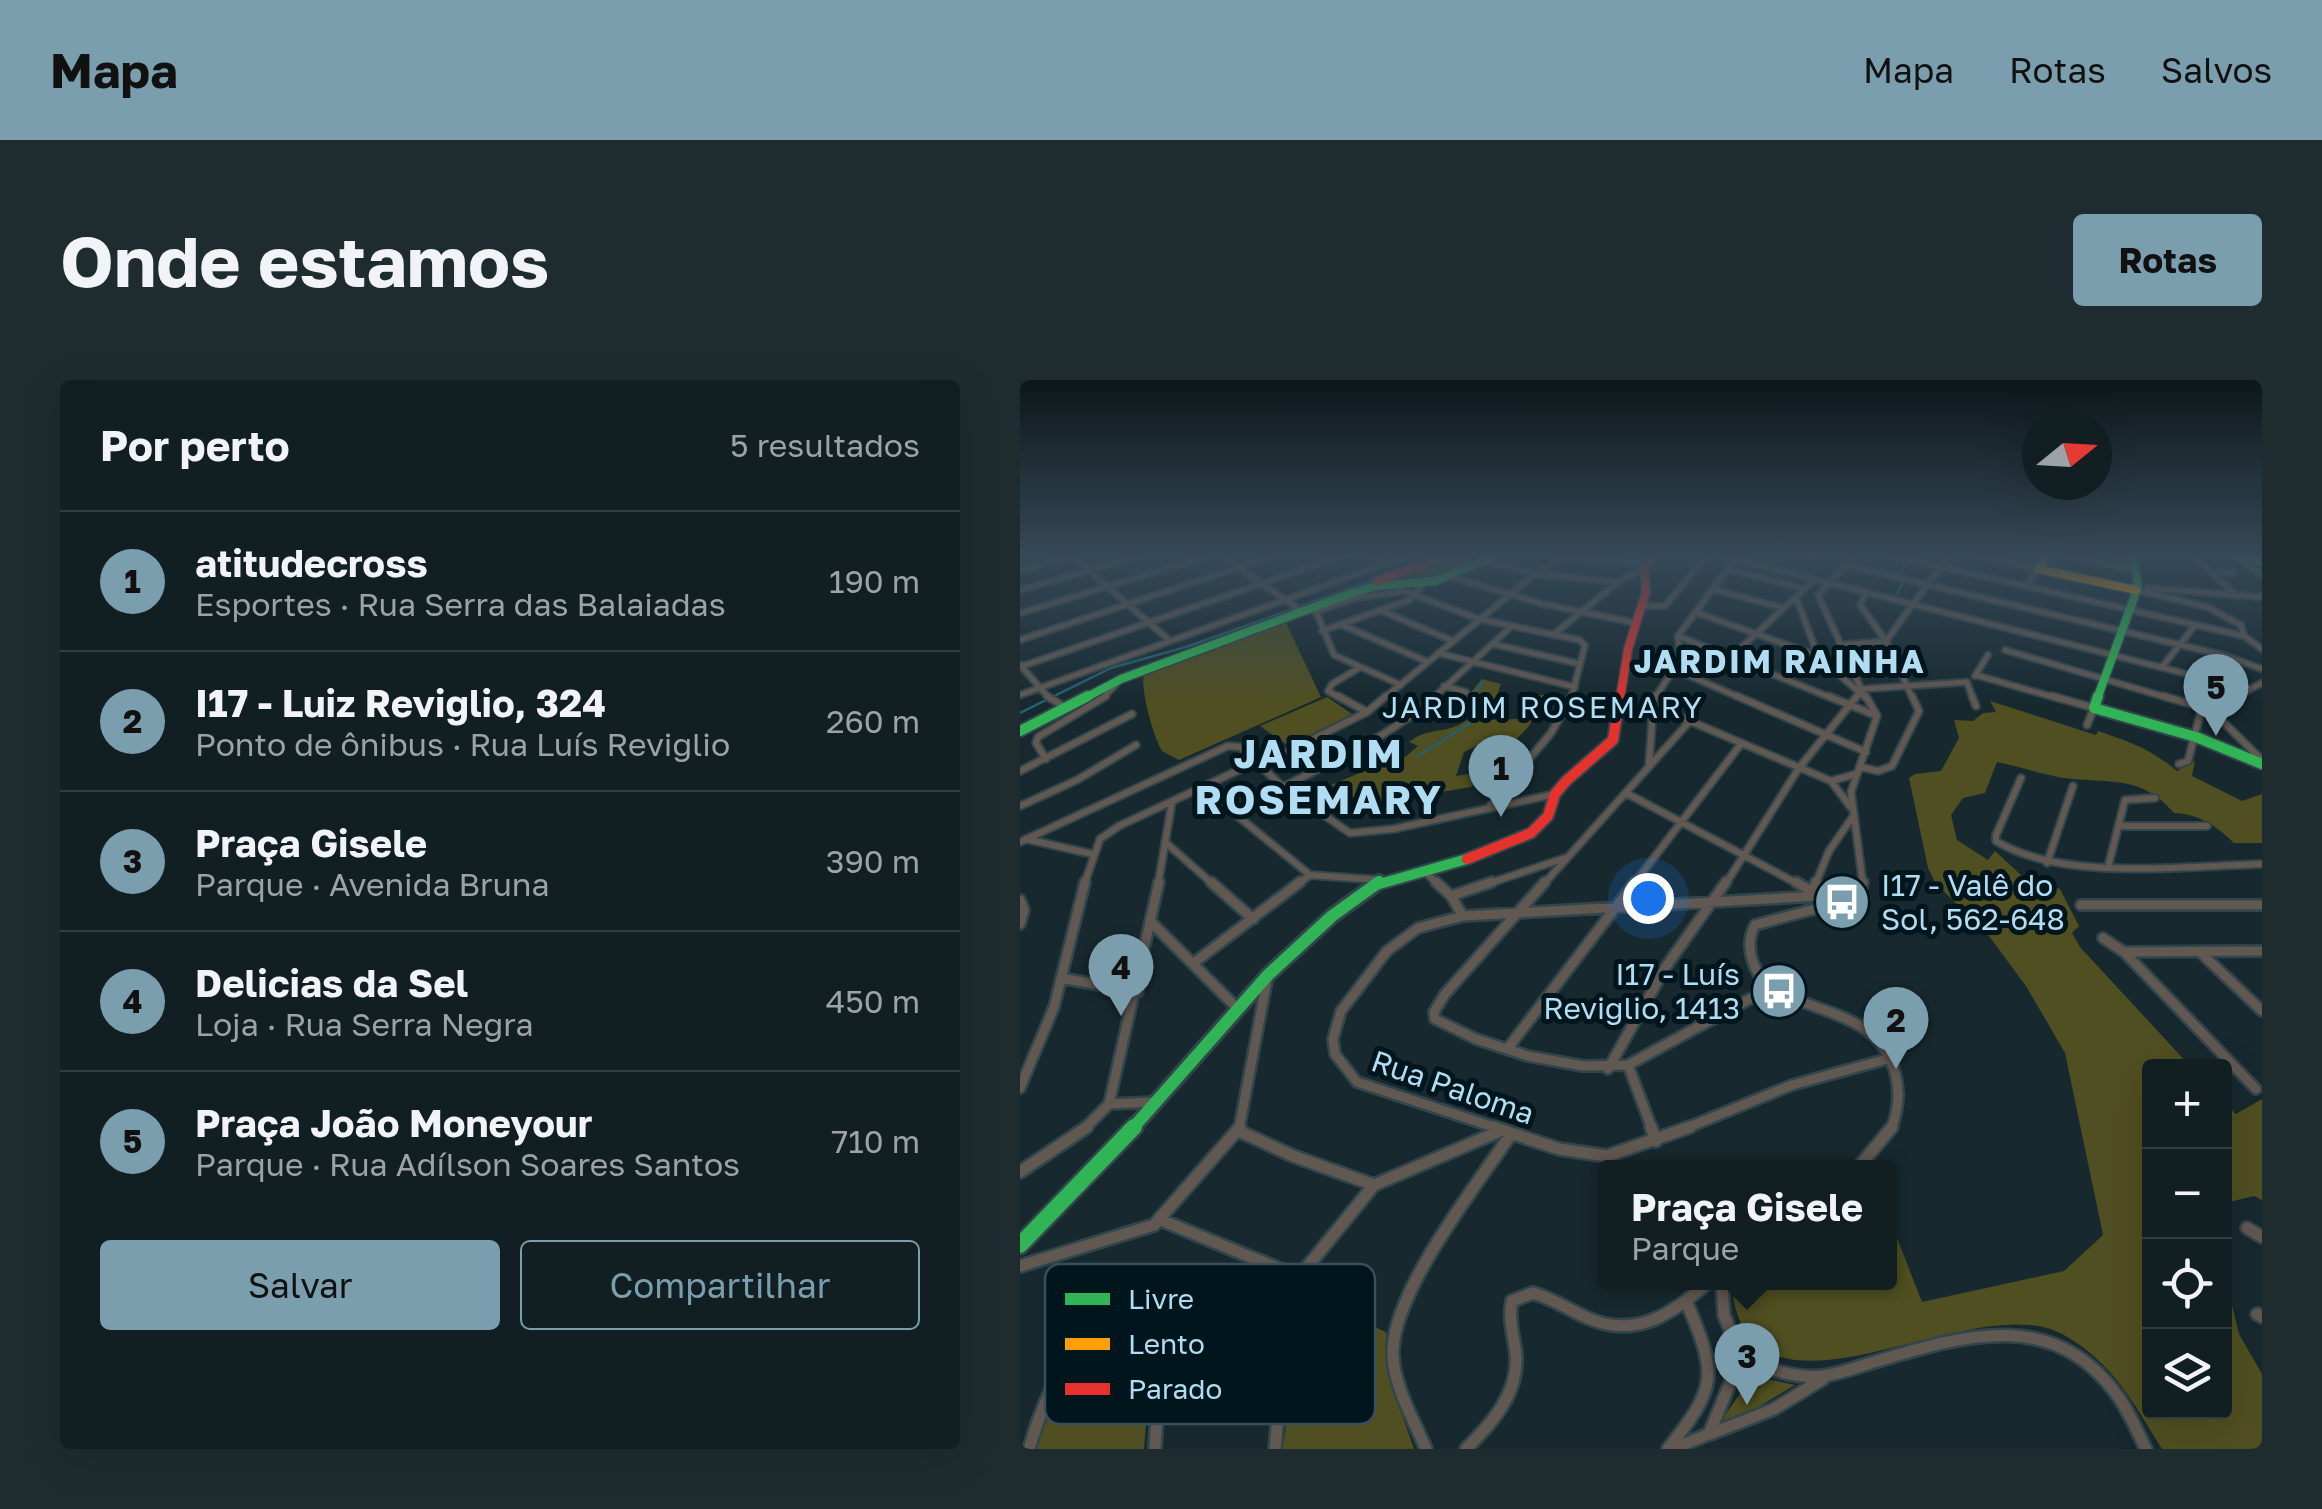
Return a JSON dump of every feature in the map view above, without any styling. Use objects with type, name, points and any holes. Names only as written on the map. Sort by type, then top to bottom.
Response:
[{"type":"main road","points":[[1020,729],[1055,702],[1316,605]]},
{"type":"main road","points":[[2132,605],[2094,708],[2196,737],[2262,762]]},
{"type":"main road","points":[[1020,1245],[1159,1101],[1268,975],[1332,916],[1384,880],[1476,856],[1531,834],[1548,816],[1554,794],[1613,740],[1628,648],[1642,606]]},
{"type":"main road","points":[[1020,729],[1121,679],[1304,609]]},
{"type":"street","points":[[1020,613],[1048,605]]},
{"type":"street","points":[[1020,640],[1124,605]]},
{"type":"street","points":[[1128,605],[1170,641]]},
{"type":"street","points":[[1055,702],[1020,666],[1202,605]]},
{"type":"street","points":[[1020,695],[1271,605]]},
{"type":"street","points":[[1295,605],[1304,609],[1322,631],[1334,655],[1401,685]]},
{"type":"street","points":[[1304,609],[1324,605]]},
{"type":"street","points":[[1322,631],[1396,605]]},
{"type":"street","points":[[1438,605],[1585,646],[1575,687],[1556,732],[1488,808]]},
{"type":"street","points":[[1020,1088],[1034,1059],[1060,978],[1092,854],[1104,834],[1367,712],[1496,605]]},
{"type":"street","points":[[1552,605],[1636,623]]},
{"type":"street","points":[[1554,635],[1589,605]]},
{"type":"street","points":[[1642,606],[1656,605]]},
{"type":"street","points":[[1649,764],[1656,688],[1682,656],[1676,644],[1678,636],[1700,605]]},
{"type":"street","points":[[1776,605],[1798,608]]},
{"type":"street","points":[[1731,658],[1787,605]]},
{"type":"street","points":[[1797,605],[1818,656]]},
{"type":"street","points":[[1820,605],[1862,692],[1878,716]]},
{"type":"street","points":[[1831,781],[1858,770],[1878,771],[1892,766],[1919,711],[1886,641],[1860,605]]},
{"type":"street","points":[[1841,644],[1886,641],[1914,605],[2197,676],[2209,684],[2205,706],[2188,761],[2180,764]]},
{"type":"street","points":[[2013,605],[2178,644],[2262,669]]},
{"type":"street","points":[[2046,605],[2049,614]]},
{"type":"street","points":[[2108,605],[2244,636],[2262,649]]},
{"type":"street","points":[[2199,605],[2242,624],[2244,636]]},
{"type":"street","points":[[2008,628],[2018,606]]},
{"type":"street","points":[[1382,611],[1453,640]]},
{"type":"street","points":[[1695,612],[1818,656],[1862,692]]},
{"type":"street","points":[[2162,667],[2194,624]]},
{"type":"street","points":[[1342,626],[1428,662]]},
{"type":"street","points":[[1284,787],[1393,728],[1512,626]]},
{"type":"street","points":[[1678,636],[1878,716]]},
{"type":"street","points":[[1493,644],[1576,663]]},
{"type":"street","points":[[2005,650],[2205,706],[2262,762]]},
{"type":"street","points":[[1438,653],[1575,687]]},
{"type":"street","points":[[1608,1069],[1667,964],[1712,905],[1799,768],[1849,705],[1862,692],[1967,682],[1988,654]]},
{"type":"street","points":[[1359,668],[1328,690],[1367,712]]},
{"type":"street","points":[[1674,670],[1866,752]]},
{"type":"street","points":[[1976,675],[2094,708],[2087,724]]},
{"type":"street","points":[[1046,759],[1036,743],[1038,737],[1112,693],[1121,679]]},
{"type":"street","points":[[1967,682],[1976,706]]},
{"type":"street","points":[[2237,696],[2262,683]]},
{"type":"street","points":[[1444,686],[1466,692]]},
{"type":"street","points":[[1652,706],[1831,781],[1853,812]]},
{"type":"street","points":[[1020,771],[1132,714]]},
{"type":"street","points":[[1866,1160],[1888,1138],[1894,1124],[1898,1079],[1891,1058],[1880,1040],[1838,1010],[1770,988],[1750,957],[1749,941],[1754,924],[1853,899],[1864,890],[1853,812],[1858,770],[1878,716]]},
{"type":"street","points":[[1689,722],[1520,915],[1445,994],[1434,1019],[1556,1062],[1608,1069],[1628,1065],[1770,988]]},
{"type":"street","points":[[1508,1048],[1741,744]]},
{"type":"street","points":[[1020,806],[1077,780],[1136,745]]},
{"type":"street","points":[[1023,841],[1224,747],[1240,747],[1284,787],[1350,833],[1371,833],[1554,794]]},
{"type":"street","points":[[2022,778],[1996,841],[2009,851],[2047,863],[2262,864]]},
{"type":"street","points":[[2047,863],[2073,786]]},
{"type":"street","points":[[1202,787],[1310,875],[1384,880]]},
{"type":"street","points":[[1626,793],[1746,853],[1816,894],[1829,851],[1853,812]]},
{"type":"street","points":[[2108,864],[2125,800],[2155,798]]},
{"type":"street","points":[[1020,1172],[1082,1132],[1110,1104],[1138,992],[1172,802]]},
{"type":"street","points":[[2119,826],[2207,826]]},
{"type":"street","points":[[1023,841],[1092,854]]},
{"type":"street","points":[[1166,842],[1253,918]]},
{"type":"street","points":[[1451,896],[1569,857]]},
{"type":"street","points":[[1422,869],[1451,896],[1464,916]]},
{"type":"street","points":[[1195,962],[1310,875]]},
{"type":"street","name":"Rua Paloma","points":[[1656,1141],[1623,1154],[1594,1156],[1505,1132],[1356,1082],[1336,1058],[1335,1020],[1347,999],[1388,952],[1417,928],[1464,916],[1712,905],[1816,894],[1853,899]]},
{"type":"street","points":[[1020,900],[1024,910],[1020,924]]},
{"type":"street","points":[[2081,904],[2262,905]]},
{"type":"street","points":[[1152,923],[1239,1010]]},
{"type":"street","points":[[2103,938],[2124,952],[2256,1089]]},
{"type":"street","points":[[2124,952],[2262,951]]},
{"type":"street","points":[[2200,952],[2260,1006]]},
{"type":"street","points":[[1020,1266],[1136,1233],[1161,1220],[1239,1130],[1268,975]]},
{"type":"street","points":[[1060,978],[1138,992]]},
{"type":"street","points":[[1628,1065],[1656,1141],[1792,1085],[1891,1058]]},
{"type":"street","points":[[1110,1104],[1159,1101]]},
{"type":"street","points":[[1239,1130],[1293,1156],[1374,1186]]},
{"type":"street","points":[[1310,1264],[1374,1186],[1505,1132]]},
{"type":"street","points":[[1426,1449],[1395,1369],[1397,1324],[1505,1132]]},
{"type":"street","points":[[1161,1220],[1268,1264]]},
{"type":"street","points":[[2246,1228],[2262,1237]]},
{"type":"street","points":[[1466,1449],[1486,1430],[1510,1392],[1516,1355],[1508,1312],[1512,1300],[1533,1292],[1548,1296],[1612,1328],[1647,1326],[1688,1303],[1701,1290]]},
{"type":"street","points":[[1709,1434],[1741,1357],[1724,1315],[1722,1290]]},
{"type":"street","points":[[1670,1449],[1712,1386],[1711,1369],[1688,1303]]},
{"type":"street","points":[[1741,1357],[1800,1378],[1826,1376],[1981,1333],[2010,1332],[2042,1338],[2068,1348],[2108,1380],[2146,1449]]},
{"type":"street","points":[[1670,1449],[1774,1409],[1826,1376]]},
{"type":"street","points":[[1029,1449],[1045,1403]]},
{"type":"street","points":[[1155,1449],[1157,1424]]},
{"type":"street","points":[[1275,1449],[1277,1424]]},
{"type":"shaded area","points":[[1285,621],[1321,697],[1179,760],[1162,751],[1148,712],[1144,673]]},
{"type":"shaded area","points":[[1482,679],[1501,684],[1489,720],[1517,719],[1535,695],[1546,695],[1529,726],[1498,759],[1477,760],[1487,741],[1464,752],[1456,776],[1484,772],[1471,787],[1399,799],[1375,809],[1331,785],[1388,761],[1398,763],[1418,746],[1409,742],[1425,733],[1454,727],[1473,716],[1464,700]]},
{"type":"shaded area","points":[[1327,697],[1352,714],[1289,746],[1260,726]]},
{"type":"shaded area","points":[[1990,701],[2096,735],[2098,731],[2149,752],[2177,771],[2195,761],[2192,776],[2242,801],[2262,794],[2262,843],[2234,843],[2207,822],[2174,813],[2148,791],[2135,786],[2058,777],[1997,762],[1985,793],[1963,798],[1951,815],[1957,840],[1988,860],[1995,851],[2021,875],[2060,889],[2079,926],[2072,933],[2080,947],[2184,1059],[2142,1059],[2142,1417],[2109,1371],[2064,1335],[2024,1325],[1976,1328],[1871,1353],[1822,1360],[1780,1357],[1749,1335],[1732,1290],[1897,1290],[1897,1238],[1922,1302],[2064,1271],[2103,1235],[2065,1053],[2026,986],[1986,932],[1936,884],[1928,868],[1909,778],[1941,771],[1959,738],[1954,720],[1973,721],[1983,713],[1996,712]]},
{"type":"shaded area","points":[[2262,1099],[2262,1200],[2254,1196],[2232,1201],[2232,1110],[2236,1114]]},
{"type":"shaded area","points":[[2232,1306],[2239,1334],[2262,1374],[2262,1449],[2162,1449],[2143,1419],[2232,1419]]},
{"type":"shaded area","points":[[1375,1327],[1386,1332],[1394,1392],[1414,1449],[1282,1449],[1286,1424],[1375,1424]]},
{"type":"shaded area","points":[[1752,1376],[1795,1385],[1750,1412],[1721,1421]]},
{"type":"shaded area","points":[[1045,1416],[1045,1424],[1146,1424],[1144,1449],[1033,1449]]},
{"type":"waterway","points":[[1020,713],[1111,668],[1186,647],[1293,609]]},
{"type":"waterway","points":[[1418,756],[1479,717],[1471,700],[1483,682]]},
{"type":"traffic: fast","points":[[1020,731],[1121,679],[1320,605]]},
{"type":"traffic: fast","points":[[2131,605],[2094,708],[2196,737],[2262,764]]},
{"type":"traffic: fast","points":[[1020,1245],[1159,1101],[1268,975],[1332,916],[1383,880],[1467,859]]},
{"type":"traffic: jam","points":[[1467,859],[1531,833],[1548,816],[1555,794],[1566,781],[1613,740],[1628,649],[1642,605]]},
{"type":"place","name":"Praça João Moneyour","points":[[2216,736]]},
{"type":"place","name":"atitudecross","points":[[1501,817]]},
{"type":"place","name":"I17 - Valê do Sol, 562-648","points":[[1842,902]]},
{"type":"place","name":"I17 - Luís Reviglio, 1413","points":[[1779,991]]},
{"type":"place","name":"Delicias da Sel","points":[[1121,1016]]},
{"type":"place","name":"I17 - Luiz Reviglio, 324","points":[[1896,1069]]},
{"type":"place","name":"Praça Gisele","points":[[1747,1405]]},
{"type":"district","name":"JARDIM RAINHA","points":[[1780,661]]},
{"type":"district","name":"JARDIM ROSEMARY","points":[[1543,707]]},
{"type":"district","name":"JARDIM ROSEMARY","points":[[1319,776]]}]
